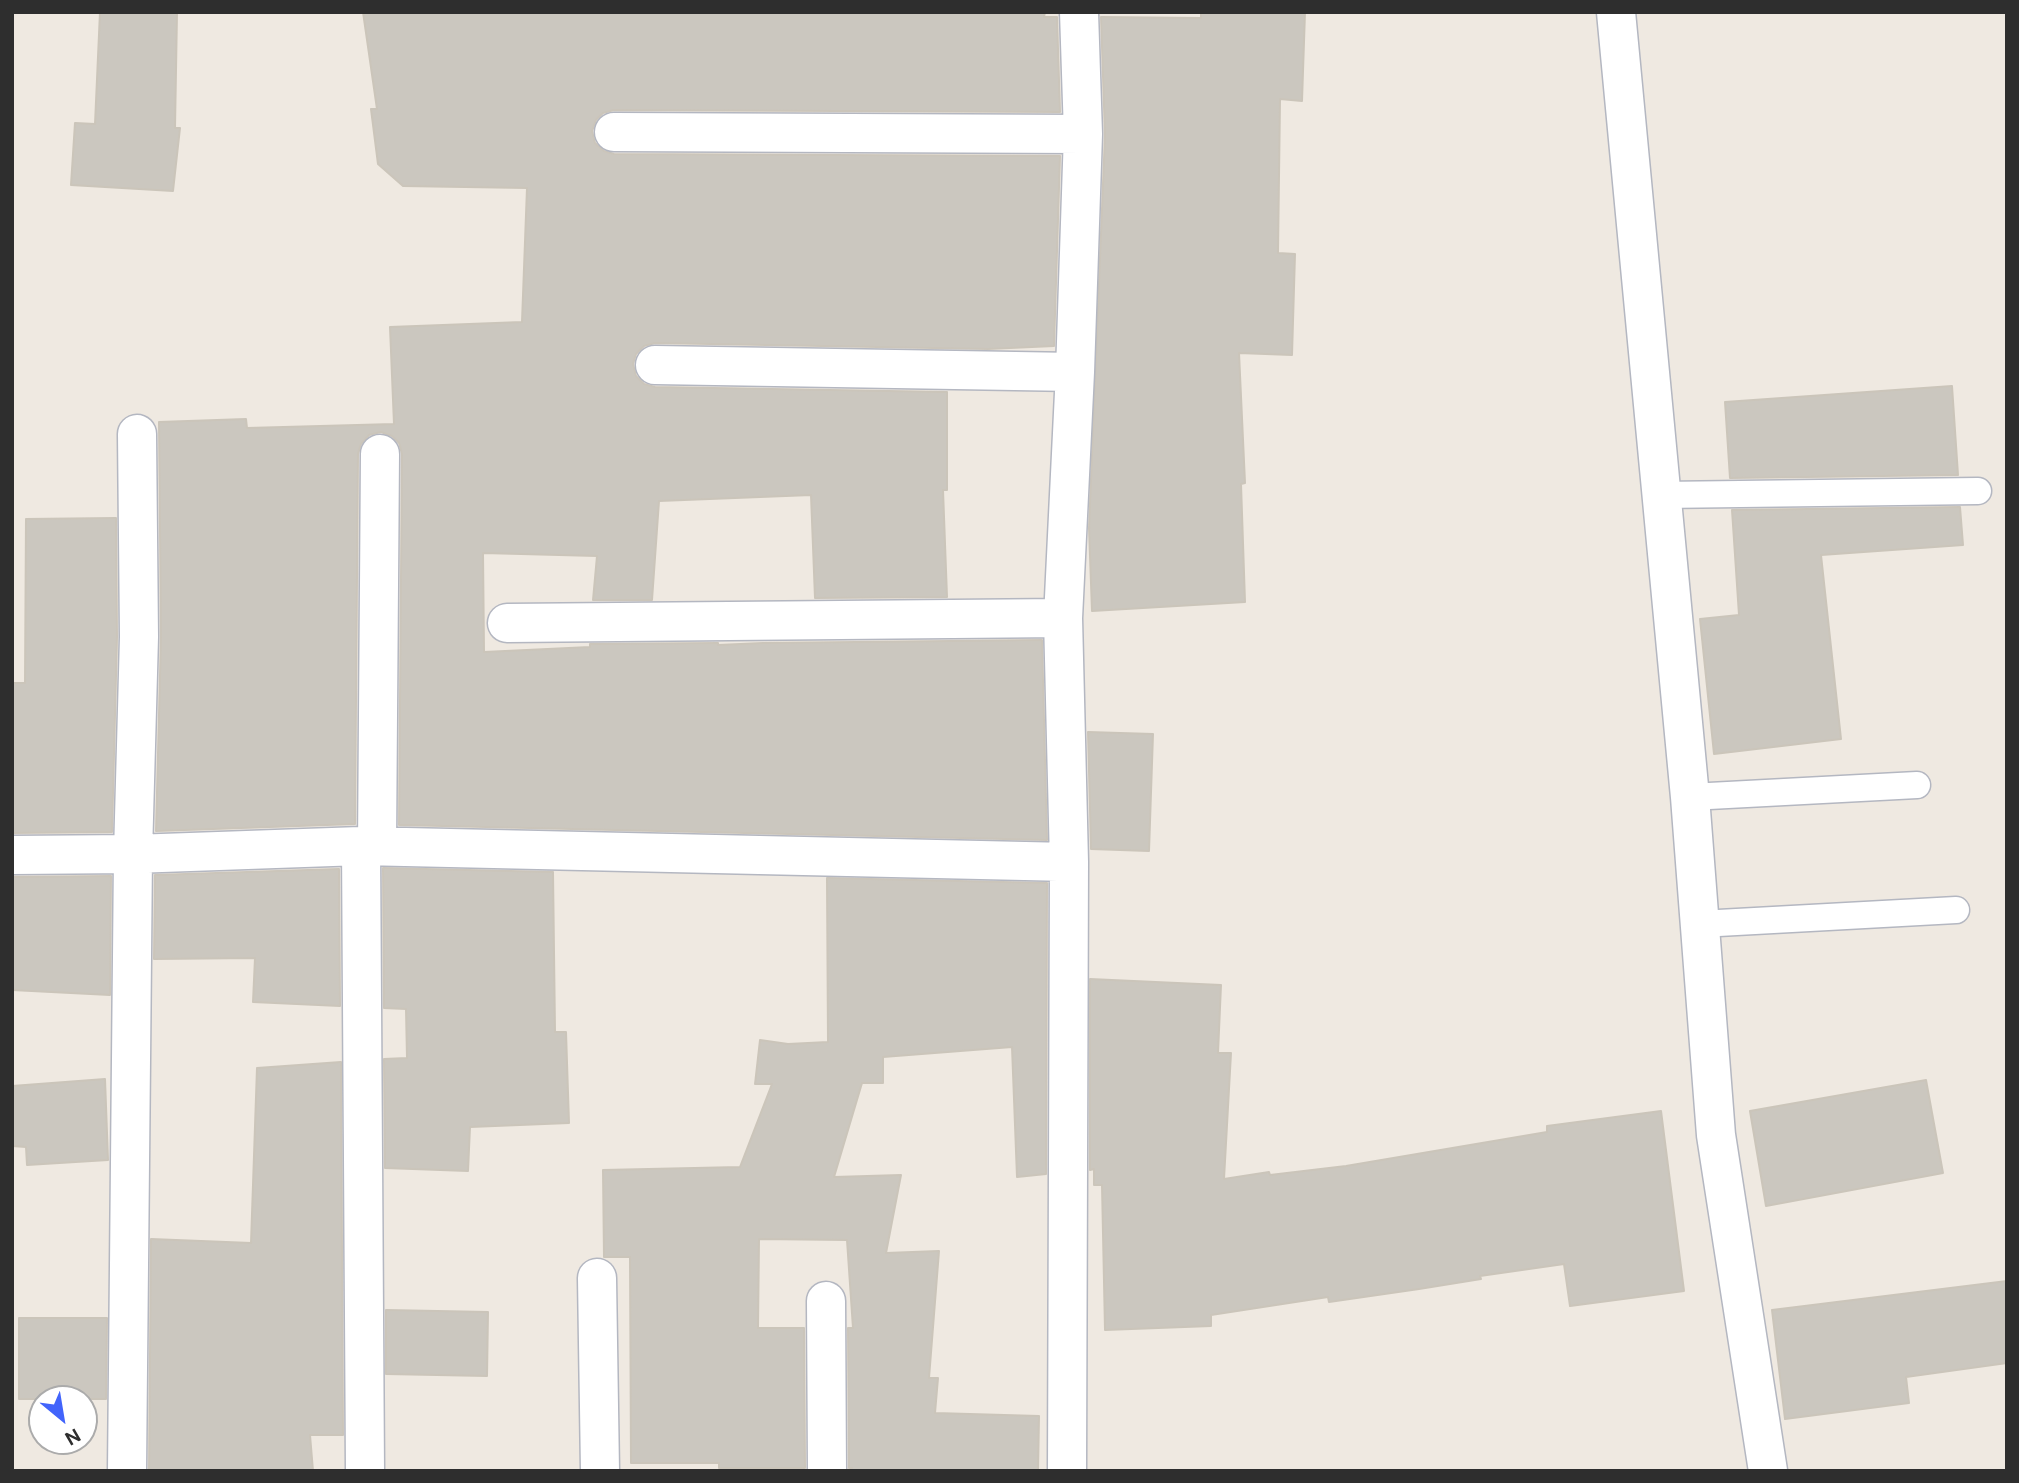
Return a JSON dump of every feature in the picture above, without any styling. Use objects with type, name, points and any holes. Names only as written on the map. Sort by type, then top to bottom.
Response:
[{"type":"street","points":[[1067,1471],[1069,862],[1063,618],[1083,134],[1079,12]]},
{"type":"street","points":[[1616,12],[1690,797],[1716,1135],[1768,1471]]},
{"type":"street","points":[[614,132],[1083,134]]},
{"type":"street","points":[[655,365],[1075,372]]},
{"type":"street","points":[[127,1471],[132,854],[139,637],[137,434]]},
{"type":"street","points":[[365,1471],[369,846],[380,454]]},
{"type":"street","points":[[507,623],[1063,618]]},
{"type":"street","points":[[12,855],[369,846],[1069,862]]},
{"type":"street","points":[[597,1278],[600,1471]]},
{"type":"street","points":[[826,1301],[827,1471]]},
{"type":"lane","points":[[1661,495],[1978,491]]},
{"type":"lane","points":[[1690,797],[1917,785]]},
{"type":"lane","points":[[1700,924],[1955,910]]},
{"type":"building","points":[[100,12],[177,12],[175,128],[180,128],[173,191],[71,185],[75,123],[95,124]]},
{"type":"building","points":[[363,12],[1045,12],[1044,17],[1057,17],[1060,112],[614,110],[603,113],[596,120],[592,131],[595,143],[604,151],[614,154],[1060,156],[1054,346],[988,349],[655,343],[644,346],[636,354],[633,364],[636,376],[644,384],[655,387],[947,392],[947,490],[943,490],[947,597],[815,598],[811,495],[659,501],[652,600],[593,600],[597,556],[483,553],[484,652],[590,647],[590,644],[718,645],[1042,640],[1047,840],[399,825],[402,454],[399,443],[392,436],[381,432],[369,435],[361,444],[358,454],[355,824],[156,831],[161,637],[159,422],[246,419],[247,428],[394,424],[390,327],[522,322],[527,188],[403,186],[378,164],[371,109],[377,109]]},
{"type":"building","points":[[1201,12],[1305,12],[1302,101],[1280,99],[1278,253],[1295,254],[1292,355],[1239,353],[1245,483],[1241,484],[1245,602],[1092,611],[1089,528],[1105,135],[1101,17],[1201,18]]},
{"type":"building","points":[[1952,386],[1958,475],[1730,478],[1725,402]]},
{"type":"building","points":[[1960,507],[1963,545],[1821,555],[1841,739],[1714,754],[1700,619],[1739,615],[1732,510]]},
{"type":"building","points":[[116,518],[117,637],[112,832],[12,833],[12,683],[25,683],[26,519]]},
{"type":"building","points":[[1088,732],[1153,734],[1149,851],[1091,849]]},
{"type":"building","points":[[383,868],[553,872],[555,1032],[566,1032],[569,1123],[470,1127],[468,1171],[385,1168],[384,1059],[407,1058],[406,1009],[384,1008]]},
{"type":"building","points":[[339,869],[340,1006],[253,1002],[255,958],[154,959],[155,875]]},
{"type":"building","points":[[111,876],[110,995],[12,990],[12,877]]},
{"type":"building","points":[[827,878],[1047,883],[1046,1174],[1017,1177],[1012,1047],[883,1057],[883,1083],[862,1083],[834,1177],[901,1175],[886,1253],[939,1251],[929,1378],[938,1378],[935,1413],[1039,1416],[1038,1471],[851,1471],[848,1328],[853,1328],[847,1240],[759,1239],[758,1328],[804,1328],[805,1468],[719,1468],[719,1463],[631,1463],[630,1257],[604,1257],[603,1170],[740,1167],[772,1084],[755,1084],[760,1040],[788,1044],[828,1042]]},
{"type":"building","points":[[1090,979],[1221,985],[1218,1053],[1231,1053],[1224,1179],[1269,1172],[1270,1175],[1346,1166],[1547,1132],[1547,1126],[1661,1111],[1684,1291],[1570,1306],[1564,1264],[1480,1276],[1481,1279],[1419,1289],[1329,1302],[1328,1297],[1211,1315],[1211,1326],[1105,1330],[1102,1185],[1094,1185],[1094,1169],[1090,1170]]},
{"type":"building","points":[[341,1062],[343,1435],[310,1435],[313,1471],[149,1471],[151,1239],[251,1243],[257,1068]]},
{"type":"building","points":[[105,1079],[108,1160],[27,1165],[26,1147],[12,1146],[12,1086]]},
{"type":"building","points":[[1926,1080],[1943,1173],[1766,1206],[1750,1111]]},
{"type":"building","points":[[2007,1281],[2007,1363],[1906,1377],[1909,1403],[1785,1419],[1772,1310]]},
{"type":"building","points":[[386,1310],[488,1312],[487,1376],[386,1374]]},
{"type":"building","points":[[19,1318],[107,1318],[106,1399],[98,1399],[98,1385],[28,1385],[28,1399],[19,1399]]}]
